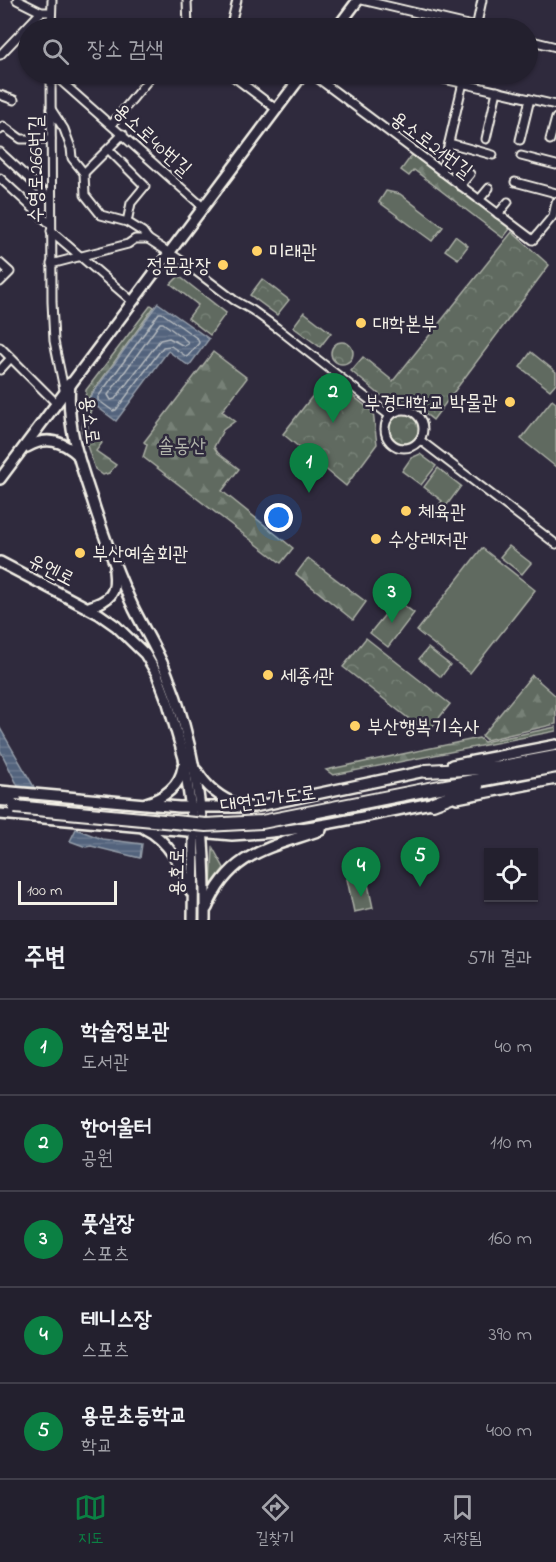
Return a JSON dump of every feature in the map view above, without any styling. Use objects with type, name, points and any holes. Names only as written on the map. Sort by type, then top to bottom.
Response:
[{"type":"highway","points":[[539,765],[556,755]]},
{"type":"highway","points":[[433,803],[502,771],[539,765],[556,767]]},
{"type":"highway","name":"대연고가도로","points":[[0,799],[15,803],[207,818],[261,814],[427,780],[502,771]]},
{"type":"highway","name":"대연고가도로","points":[[0,806],[15,803]]},
{"type":"main road","points":[[345,18],[360,0]]},
{"type":"main road","name":"용소로","points":[[198,829],[194,764],[180,712],[167,674],[113,563],[78,455],[69,414],[70,383],[295,84]]},
{"type":"main road","points":[[0,479],[65,394],[70,383]]},
{"type":"main road","points":[[23,450],[36,442],[46,440],[68,446],[78,455]]},
{"type":"main road","name":"유엔로","points":[[0,562],[89,607],[116,626],[145,654],[156,674]]},
{"type":"main road","points":[[89,607],[103,602],[113,592],[115,580],[113,563]]},
{"type":"main road","name":"용소로","points":[[156,674],[168,703],[196,808]]},
{"type":"main road","points":[[0,791],[196,808],[254,807],[427,780],[556,745]]},
{"type":"main road","points":[[143,804],[156,800],[175,786],[182,776],[184,758]]},
{"type":"main road","points":[[194,764],[208,786],[218,794],[238,805],[254,807]]},
{"type":"main road","points":[[0,814],[140,827],[198,829],[232,835],[262,834],[340,823],[556,779]]},
{"type":"main road","points":[[205,916],[222,879],[241,861],[260,851],[340,823]]},
{"type":"main road","points":[[140,827],[152,832],[179,866],[190,889],[193,909]]},
{"type":"main road","name":"용호로","points":[[193,920],[195,847],[198,829]]},
{"type":"main road","name":"용호로","points":[[198,829],[205,916]]},
{"type":"main road","points":[[179,866],[195,847]]},
{"type":"street","points":[[17,0],[42,12],[51,12]]},
{"type":"street","points":[[51,18],[52,0]]},
{"type":"street","points":[[187,0],[188,18]]},
{"type":"street","points":[[232,18],[237,0]]},
{"type":"street","points":[[360,0],[436,18]]},
{"type":"street","points":[[479,18],[482,0]]},
{"type":"street","points":[[36,18],[42,12]]},
{"type":"street","points":[[1,54],[18,37]]},
{"type":"street","points":[[538,42],[556,47]]},
{"type":"street","name":"수영로266번길","points":[[52,84],[51,264],[54,341],[65,394]]},
{"type":"street","name":"용소로40번길","points":[[64,84],[112,124],[203,207]]},
{"type":"street","points":[[112,124],[145,84]]},
{"type":"street","points":[[243,84],[276,109]]},
{"type":"street","name":"용소로21번길","points":[[325,84],[533,240],[554,215]]},
{"type":"street","points":[[442,172],[463,84]]},
{"type":"street","points":[[467,84],[556,105]]},
{"type":"street","points":[[486,139],[497,91]]},
{"type":"street","points":[[0,95],[14,100]]},
{"type":"street","points":[[520,140],[530,99]]},
{"type":"street","points":[[51,109],[64,129],[72,158],[84,173],[85,195],[101,215],[127,222],[143,232],[148,239],[185,263],[234,300],[252,310],[390,416]]},
{"type":"street","points":[[550,140],[556,118]]},
{"type":"street","points":[[0,130],[3,126],[21,139],[51,139]]},
{"type":"street","points":[[84,173],[123,134]]},
{"type":"street","points":[[449,143],[493,155]]},
{"type":"street","points":[[109,150],[145,186],[131,203],[127,222]]},
{"type":"street","points":[[0,152],[51,199]]},
{"type":"street","points":[[521,156],[556,165]]},
{"type":"street","points":[[460,186],[470,174]]},
{"type":"street","points":[[0,178],[81,257],[132,301]]},
{"type":"street","points":[[515,182],[556,193]]},
{"type":"street","points":[[479,200],[489,188]]},
{"type":"street","points":[[498,214],[508,202]]},
{"type":"street","points":[[554,215],[556,202]]},
{"type":"street","points":[[51,264],[128,244],[135,239],[148,239]]},
{"type":"street","points":[[0,263],[10,272],[0,282]]},
{"type":"street","points":[[0,348],[57,404]]},
{"type":"street","points":[[0,370],[10,359]]},
{"type":"street","points":[[405,410],[417,415],[423,424],[420,440],[407,447],[393,443],[386,430],[390,416],[397,411],[405,410]]},
{"type":"street","points":[[420,440],[556,544]]},
{"type":"green space","points":[[412,155],[510,229],[503,238],[414,170],[409,176],[401,170]]},
{"type":"green space","points":[[386,191],[400,194],[443,227],[432,241],[379,202]]},
{"type":"green space","points":[[512,232],[549,265],[433,420],[409,404],[391,404],[351,371],[363,357],[393,381]]},
{"type":"green space","points":[[455,236],[468,246],[458,259],[445,250]]},
{"type":"green space","points":[[179,276],[226,313],[210,335],[188,318],[198,305],[171,284]]},
{"type":"green space","points":[[262,279],[289,300],[277,315],[250,295]]},
{"type":"green space","points":[[151,305],[154,307],[87,400],[92,405],[88,423],[89,430],[102,443],[96,451],[116,465],[109,473],[103,475],[95,469],[82,431],[86,390]]},
{"type":"green space","points":[[304,312],[331,333],[320,347],[293,327]]},
{"type":"green space","points":[[342,342],[350,345],[353,353],[350,361],[342,364],[334,361],[331,353],[334,345]]},
{"type":"green space","name":"솔동산","points":[[213,352],[247,378],[222,411],[235,421],[223,430],[214,447],[218,453],[239,469],[222,491],[293,548],[281,563],[143,457],[147,445],[144,442]]},
{"type":"green space","points":[[531,352],[556,372],[556,383],[550,390],[520,367]]},
{"type":"green space","points":[[328,376],[373,412],[377,444],[346,486],[283,434]]},
{"type":"green space","points":[[552,400],[556,403],[556,467],[521,439]]},
{"type":"green space","points":[[404,413],[414,418],[419,428],[414,438],[404,443],[394,438],[389,428],[394,418]]},
{"type":"green space","points":[[420,454],[436,466],[421,485],[402,471],[411,458]]},
{"type":"green space","points":[[438,468],[461,486],[441,513],[436,509],[442,501],[424,487]]},
{"type":"green space","points":[[509,546],[531,563],[522,574],[500,557]]},
{"type":"green space","points":[[482,548],[535,590],[470,673],[417,631]]},
{"type":"green space","points":[[308,558],[366,602],[353,620],[296,574]]},
{"type":"green space","points":[[397,600],[414,613],[388,647],[370,633]]},
{"type":"green space","points":[[366,638],[450,704],[427,733],[343,667]]},
{"type":"green space","points":[[428,648],[450,665],[441,677],[419,659]]},
{"type":"green space","points":[[532,675],[556,696],[556,724],[486,740],[482,736]]},
{"type":"green space","points":[[556,727],[556,731],[333,775],[326,770],[479,738],[484,742]]},
{"type":"green space","points":[[213,848],[224,868],[211,885]]},
{"type":"green space","points":[[366,875],[373,908],[354,912],[347,879]]},
{"type":"water","points":[[158,303],[209,339],[189,366],[168,351],[116,421],[88,400]]},
{"type":"water","points":[[0,728],[34,787],[18,786],[0,750]]},
{"type":"water","points":[[76,829],[102,839],[142,844],[140,858],[91,846],[86,847],[70,841]]},
{"type":"place","name":"미래관","points":[[257,251]]},
{"type":"place","name":"정문광장","points":[[223,265]]},
{"type":"place","name":"대학본부","points":[[361,323]]},
{"type":"place","name":"부경대학교 박물관","points":[[510,402]]},
{"type":"place","name":"한어울터","points":[[333,423]]},
{"type":"place","name":"학술정보관","points":[[309,493]]},
{"type":"place","name":"체육관","points":[[406,511]]},
{"type":"place","name":"수상레저관","points":[[376,539]]},
{"type":"place","name":"부산예술회관","points":[[80,553]]},
{"type":"place","name":"풋살장","points":[[392,623]]},
{"type":"place","name":"세종1관","points":[[268,675]]},
{"type":"place","name":"부산행복기숙사","points":[[355,726]]},
{"type":"place","name":"용문초등학교","points":[[420,887]]},
{"type":"place","name":"테니스장","points":[[361,897]]}]
